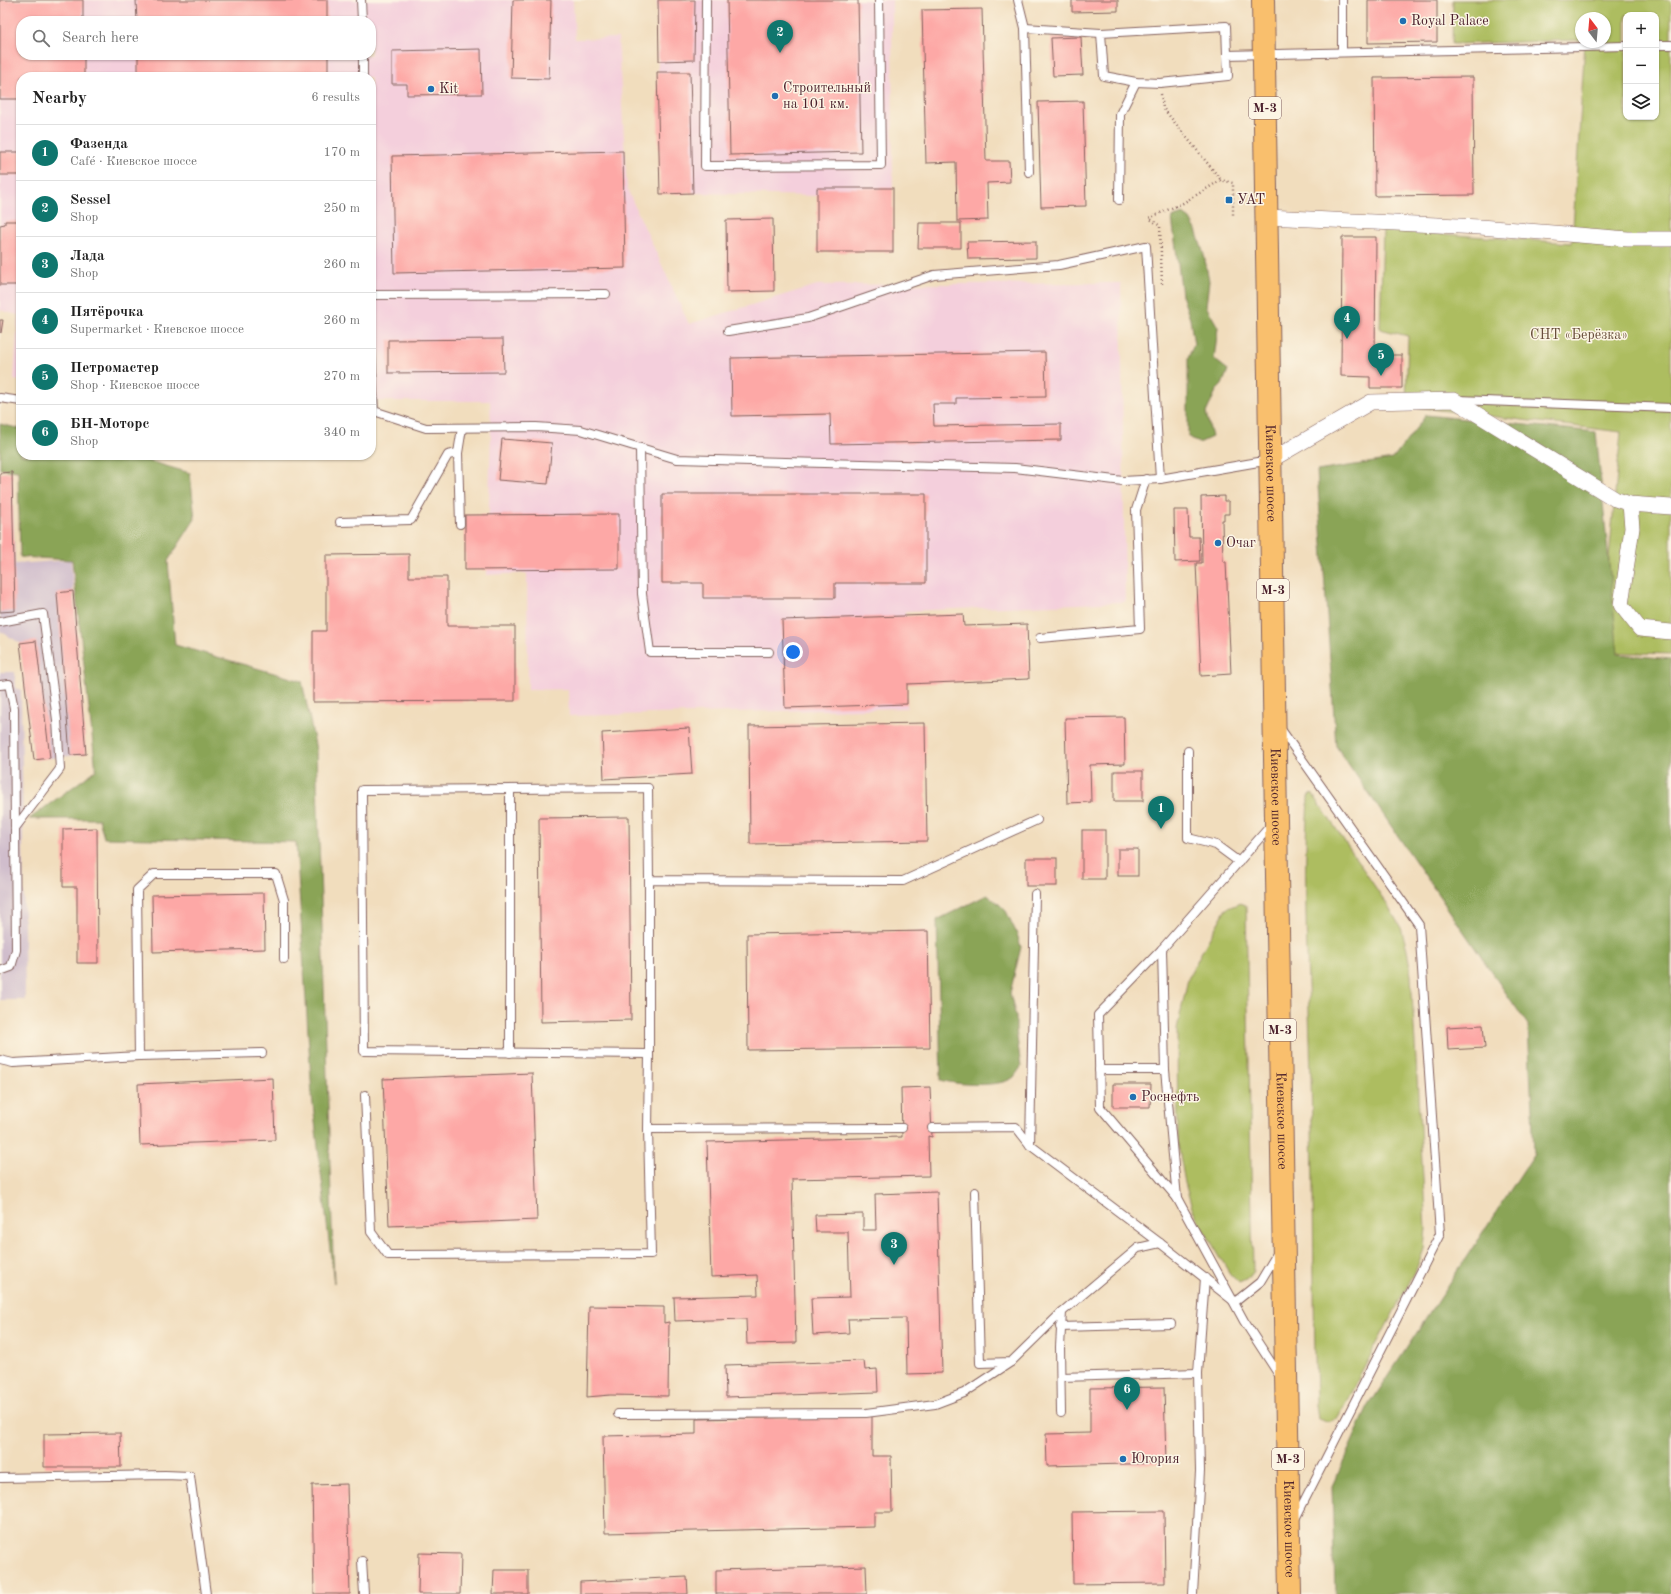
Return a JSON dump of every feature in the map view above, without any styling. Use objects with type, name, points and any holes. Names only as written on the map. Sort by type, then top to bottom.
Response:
[{"type":"highway","name":"Киевское шоссе","points":[[1263,0],[1290,1594]]},
{"type":"street","points":[[1267,217],[1480,227],[1628,239],[1671,239]]},
{"type":"street","points":[[1271,460],[1371,402],[1454,400],[1615,499],[1630,504],[1671,507]]},
{"type":"street","points":[[1630,504],[1632,528],[1621,605],[1640,629],[1671,632]]},
{"type":"lane","points":[[361,0],[362,16]]},
{"type":"lane","points":[[706,0],[705,166],[881,165],[879,0]]},
{"type":"lane","points":[[1018,0],[1025,28],[1029,172]]},
{"type":"lane","points":[[1342,0],[1342,52]]},
{"type":"lane","points":[[1025,28],[1101,33],[1226,26],[1228,76],[1160,83],[1136,82],[1104,76],[1101,33]]},
{"type":"lane","points":[[1659,45],[1671,45]]},
{"type":"lane","points":[[1227,55],[1623,46]]},
{"type":"lane","points":[[363,60],[363,72]]},
{"type":"lane","points":[[1119,200],[1120,114],[1136,82]]},
{"type":"lane","points":[[728,331],[808,318],[934,275],[1059,265],[1146,246],[1160,479]]},
{"type":"lane","points":[[376,295],[606,294]]},
{"type":"lane","points":[[0,398],[16,401]]},
{"type":"lane","points":[[1454,400],[1671,408]]},
{"type":"lane","points":[[376,412],[426,428],[536,427],[581,430],[678,459],[1015,468],[1123,481],[1160,479],[1271,460]]},
{"type":"lane","points":[[460,524],[458,454],[462,428]]},
{"type":"lane","points":[[640,448],[642,594],[650,652],[769,652]]},
{"type":"lane","points":[[340,522],[411,520],[448,455],[458,454]]},
{"type":"lane","points":[[1040,638],[1140,629],[1136,510],[1146,479]]},
{"type":"lane","points":[[0,622],[43,614],[57,720],[60,769],[15,828]]},
{"type":"lane","points":[[0,684],[9,684],[14,708],[16,950],[11,967],[0,971]]},
{"type":"lane","points":[[1275,721],[1419,925],[1440,1234],[1289,1531]]},
{"type":"lane","points":[[1188,751],[1188,838],[1216,845],[1239,862]]},
{"type":"lane","points":[[365,1095],[371,1232],[388,1255],[651,1254],[648,1129],[649,1054],[648,788],[362,790],[364,1051],[649,1054]]},
{"type":"lane","points":[[510,789],[510,1053]]},
{"type":"lane","points":[[648,880],[903,881],[1037,820]]},
{"type":"lane","points":[[1276,820],[1162,949],[1098,1015],[1100,1107],[1177,1198],[1244,1321],[1286,1387]]},
{"type":"lane","points":[[140,1056],[137,890],[154,874],[276,874],[284,900],[284,959]]},
{"type":"lane","points":[[1030,1145],[1036,894]]},
{"type":"lane","points":[[1162,949],[1165,1070],[1177,1198]]},
{"type":"lane","points":[[0,1060],[13,1063],[140,1056],[262,1053]]},
{"type":"lane","points":[[1099,1070],[1165,1070]]},
{"type":"lane","points":[[932,1128],[1016,1127],[1030,1145],[1160,1243],[1235,1302]]},
{"type":"lane","points":[[648,1129],[902,1128]]},
{"type":"lane","points":[[975,1192],[980,1363],[1011,1362]]},
{"type":"lane","points":[[1235,1302],[1260,1282],[1284,1241]]},
{"type":"lane","points":[[618,1414],[866,1413],[935,1404],[964,1393],[1011,1362],[1062,1312],[1138,1248],[1160,1243]]},
{"type":"lane","points":[[1193,1594],[1200,1470],[1198,1373],[1205,1278]]},
{"type":"lane","points":[[1061,1413],[1060,1327],[1062,1312]]},
{"type":"lane","points":[[1060,1327],[1171,1324]]},
{"type":"lane","points":[[1061,1377],[1198,1373]]},
{"type":"lane","points":[[0,1478],[166,1475],[190,1476],[206,1594]]},
{"type":"lane","points":[[362,1561],[364,1594]]},
{"type":"path","points":[[1160,83],[1163,108],[1222,180],[1233,183],[1233,215]]},
{"type":"path","points":[[1162,288],[1160,226],[1149,218],[1184,203],[1222,180]]},
{"type":"shaded area","points":[[0,0],[573,0],[575,39],[618,38],[627,189],[689,324],[817,285],[1121,283],[1125,602],[905,611],[907,708],[569,716],[568,689],[528,690],[527,573],[487,575],[491,428],[490,401],[376,401],[376,72],[16,72],[16,314],[0,310]]},
{"type":"shaded area","name":"Строительный на 101 км.","points":[[657,0],[892,0],[893,221],[817,196],[693,193],[660,194]]},
{"type":"shaded area","points":[[16,348],[16,380],[14,380]]},
{"type":"shaded area","points":[[12,472],[15,564],[71,560],[86,754],[34,760],[20,643],[0,631],[0,473]]},
{"type":"shaded area","points":[[0,672],[15,672],[16,688],[21,690],[25,1000],[0,1000]]},
{"type":"green space","name":"СНТ «Берёзка»","points":[[1453,0],[1671,0],[1671,654],[1600,652],[1621,432],[1406,406],[1408,336],[1380,329],[1383,230],[1572,243],[1585,48],[1611,48],[1611,12],[1575,12],[1575,40],[1452,44]]},
{"type":"green space","points":[[1183,214],[1190,219],[1196,230],[1204,255],[1209,281],[1206,306],[1218,327],[1214,359],[1228,370],[1222,385],[1216,391],[1206,413],[1212,437],[1199,443],[1188,436],[1188,358],[1194,344],[1190,319],[1182,295],[1172,218]]},
{"type":"green space","points":[[1426,415],[1596,432],[1618,654],[1671,659],[1671,1594],[1335,1594],[1332,1486],[1368,1407],[1534,1154],[1528,1025],[1336,746],[1317,471],[1393,459]]},
{"type":"green space","points":[[0,424],[16,428],[16,460],[145,460],[190,473],[195,519],[168,561],[175,645],[302,681],[316,750],[334,1284],[312,1096],[296,842],[104,838],[99,819],[29,819],[96,770],[72,560],[20,557],[18,471],[0,469]]},
{"type":"green space","points":[[1312,793],[1388,906],[1401,928],[1407,949],[1411,976],[1426,1228],[1424,1248],[1416,1270],[1338,1417],[1329,1423],[1318,1419],[1316,1405],[1312,1119],[1306,903],[1306,832],[1308,797]]},
{"type":"green space","points":[[987,895],[1006,911],[1017,934],[1021,947],[1010,993],[1016,1017],[1016,1030],[1021,1067],[1014,1077],[999,1083],[967,1084],[948,1082],[941,1080],[937,920]]},
{"type":"green space","points":[[1240,903],[1246,905],[1253,1271],[1246,1280],[1239,1283],[1230,1274],[1201,1225],[1192,1208],[1185,1183],[1178,1144],[1177,1029],[1188,979],[1201,953],[1226,909]]},
{"type":"building","points":[[0,0],[83,0],[83,16],[16,16],[16,60],[84,60],[84,72],[16,72],[16,99],[0,99]]},
{"type":"building","points":[[136,0],[327,0],[327,16],[137,16]]},
{"type":"building","points":[[513,0],[551,0],[549,79],[511,78]]},
{"type":"building","points":[[658,0],[695,0],[694,60],[659,61]]},
{"type":"building","points":[[727,0],[858,0],[861,152],[730,155]]},
{"type":"building","points":[[1072,0],[1118,0],[1118,11],[1072,12]]},
{"type":"building","name":"Royal Palace","points":[[1368,0],[1437,0],[1437,42],[1368,43]]},
{"type":"building","points":[[982,9],[986,161],[1009,161],[1010,182],[987,183],[988,220],[957,221],[956,162],[926,163],[922,10]]},
{"type":"building","points":[[1081,37],[1083,75],[1053,76],[1051,38]]},
{"type":"building","points":[[481,49],[482,94],[407,95],[407,84],[392,84],[392,51]]},
{"type":"building","points":[[138,60],[328,60],[328,72],[138,72]]},
{"type":"building","points":[[657,72],[690,72],[693,193],[660,194]]},
{"type":"building","points":[[1473,77],[1474,195],[1375,196],[1374,78]]},
{"type":"building","points":[[1083,101],[1086,206],[1041,207],[1038,102]]},
{"type":"building","points":[[623,151],[625,268],[394,273],[392,156]]},
{"type":"building","points":[[0,152],[16,152],[16,175],[0,175]]},
{"type":"building","points":[[817,188],[893,188],[893,252],[817,252]]},
{"type":"building","points":[[773,219],[774,291],[727,292],[726,220]]},
{"type":"building","points":[[5,221],[16,221],[16,285],[0,285],[0,225],[5,224]]},
{"type":"building","points":[[919,223],[961,223],[961,248],[918,248]]},
{"type":"building","points":[[1342,237],[1376,237],[1375,355],[1402,355],[1402,388],[1370,388],[1370,377],[1341,376]]},
{"type":"building","points":[[1036,241],[1036,258],[968,259],[967,242]]},
{"type":"building","points":[[0,320],[3,320],[1,333],[0,332]]},
{"type":"building","points":[[503,339],[504,372],[388,373],[388,340]]},
{"type":"building","points":[[1045,352],[1046,397],[956,398],[956,404],[933,404],[934,426],[1061,424],[1061,440],[831,444],[830,414],[732,416],[731,358]]},
{"type":"building","points":[[502,439],[552,443],[548,484],[498,480]]},
{"type":"building","points":[[12,472],[15,611],[0,612],[0,473]]},
{"type":"building","points":[[662,494],[926,494],[926,583],[835,583],[835,598],[703,598],[703,583],[662,583]]},
{"type":"building","points":[[1224,496],[1224,501],[1229,501],[1229,514],[1224,514],[1224,520],[1222,520],[1223,562],[1226,562],[1231,674],[1201,676],[1196,563],[1202,563],[1201,497]]},
{"type":"building","points":[[1174,510],[1188,510],[1189,537],[1199,537],[1200,561],[1175,562]]},
{"type":"building","points":[[619,514],[619,569],[465,570],[465,515]]},
{"type":"building","points":[[409,554],[409,577],[447,577],[447,626],[515,626],[515,701],[313,702],[313,631],[326,631],[326,555]]},
{"type":"building","points":[[73,591],[86,754],[70,755],[57,593]]},
{"type":"building","points":[[963,614],[964,626],[1027,624],[1029,679],[907,684],[907,704],[785,708],[782,620]]},
{"type":"building","points":[[36,641],[50,758],[34,760],[20,643]]},
{"type":"building","points":[[1124,717],[1125,764],[1090,765],[1091,802],[1067,803],[1065,718]]},
{"type":"building","points":[[925,723],[927,841],[750,844],[749,726]]},
{"type":"building","points":[[689,728],[692,774],[604,779],[602,733]]},
{"type":"building","points":[[1114,771],[1143,771],[1143,801],[1114,801]]},
{"type":"building","points":[[629,817],[631,1020],[541,1022],[539,818]]},
{"type":"building","points":[[97,828],[98,963],[77,963],[77,887],[63,887],[63,829]]},
{"type":"building","points":[[1082,830],[1105,830],[1105,879],[1082,879]]},
{"type":"building","points":[[1118,849],[1138,849],[1138,876],[1118,876]]},
{"type":"building","points":[[1026,858],[1057,858],[1057,886],[1026,886]]},
{"type":"building","points":[[264,893],[265,949],[153,952],[152,895]]},
{"type":"building","points":[[928,931],[930,1048],[748,1050],[747,934]]},
{"type":"building","points":[[1483,1025],[1485,1048],[1448,1050],[1447,1027]]},
{"type":"building","points":[[532,1073],[537,1220],[389,1226],[383,1079]]},
{"type":"building","points":[[273,1078],[275,1140],[140,1145],[138,1084]]},
{"type":"building","points":[[1113,1084],[1151,1084],[1150,1107],[1113,1107]]},
{"type":"building","points":[[930,1087],[932,1137],[928,1136],[929,1176],[792,1179],[796,1343],[747,1344],[746,1319],[675,1321],[674,1297],[758,1295],[757,1275],[711,1277],[707,1142],[902,1137],[901,1088]]},
{"type":"building","points":[[937,1192],[942,1373],[907,1374],[906,1318],[848,1319],[849,1333],[813,1335],[811,1298],[850,1297],[848,1232],[816,1232],[815,1215],[863,1214],[863,1230],[876,1230],[875,1194]]},
{"type":"building","points":[[589,1306],[664,1307],[664,1323],[669,1322],[668,1396],[610,1395],[587,1397]]},
{"type":"building","points":[[864,1361],[865,1370],[877,1369],[878,1392],[726,1397],[725,1365]]},
{"type":"building","points":[[1164,1387],[1166,1463],[1047,1466],[1046,1434],[1090,1433],[1090,1388]]},
{"type":"building","points":[[872,1416],[872,1456],[891,1456],[892,1512],[874,1512],[874,1527],[605,1533],[603,1436],[696,1434],[696,1419]]},
{"type":"building","points":[[120,1433],[121,1467],[44,1467],[44,1434]]},
{"type":"building","points":[[347,1484],[350,1594],[314,1594],[312,1485]]},
{"type":"building","points":[[1164,1511],[1165,1583],[1073,1584],[1072,1512]]},
{"type":"building","points":[[419,1553],[461,1554],[460,1594],[418,1594]]},
{"type":"building","points":[[866,1566],[867,1594],[716,1594],[716,1570]]},
{"type":"building","points":[[494,1570],[528,1570],[528,1594],[493,1594]]},
{"type":"building","points":[[687,1577],[688,1594],[580,1594],[580,1582]]},
{"type":"place","name":"Royal Palace","points":[[1403,21]]},
{"type":"place","name":"Sessel","points":[[780,53]]},
{"type":"place","name":"Kit","points":[[431,89]]},
{"type":"place","name":"Строительный на 101 км.","points":[[775,96]]},
{"type":"place","name":"УАТ","points":[[1229,200]]},
{"type":"place","name":"Пятёрочка","points":[[1347,339]]},
{"type":"place","name":"Петромастер","points":[[1381,376]]},
{"type":"place","name":"Очаг","points":[[1218,543]]},
{"type":"place","name":"Фазенда","points":[[1161,829]]},
{"type":"place","name":"Роснефть","points":[[1133,1097]]},
{"type":"place","name":"Лада","points":[[894,1265]]},
{"type":"place","name":"БН-Моторс","points":[[1127,1410]]},
{"type":"place","name":"Югория","points":[[1123,1459]]}]
